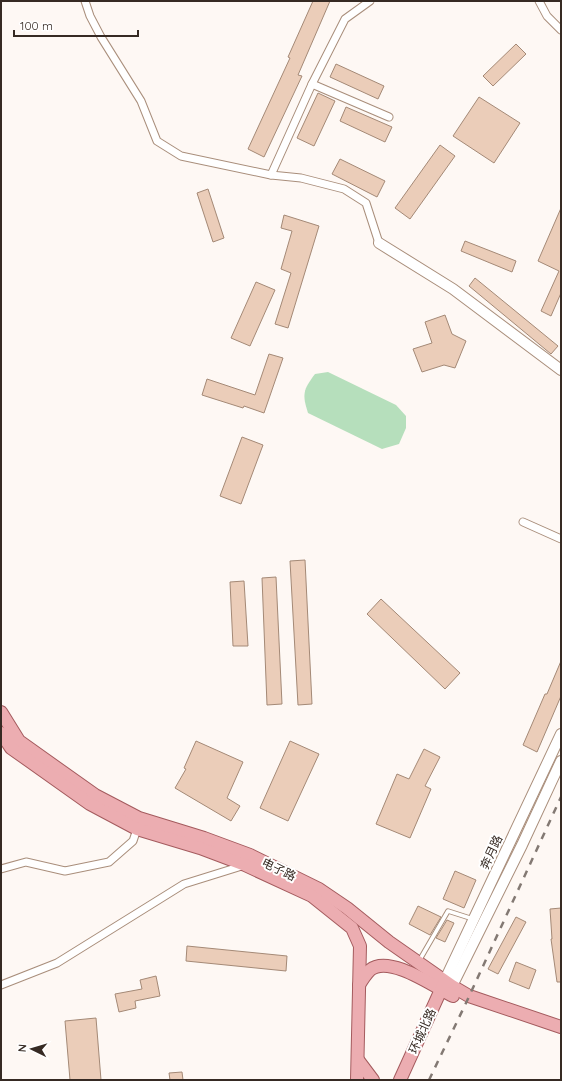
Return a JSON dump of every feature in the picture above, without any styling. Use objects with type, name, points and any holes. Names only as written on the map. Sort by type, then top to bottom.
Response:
[{"type":"main road","name":"电子路","points":[[1,712],[19,741],[95,795],[139,818],[204,838],[250,855],[319,889],[347,908],[418,963],[466,1003],[561,1034]]},
{"type":"main road","name":"电子路","points":[[1,733],[11,748],[90,804],[137,829],[200,848],[245,865],[312,896],[352,928],[360,946],[357,1080]]},
{"type":"main road","points":[[359,985],[371,969],[383,966],[397,968],[446,986]]},
{"type":"main road","points":[[411,973],[429,994],[433,1006]]},
{"type":"main road","name":"电子路","points":[[446,986],[469,996],[561,1027]]},
{"type":"main road","name":"环城北路","points":[[400,1080],[433,1006],[446,986]]},
{"type":"main road","points":[[358,1060],[373,1080]]},
{"type":"street","points":[[85,1],[90,16],[101,37],[141,101],[157,141],[181,156],[271,175],[301,178],[344,189],[366,203],[379,243],[453,289],[561,370]]},
{"type":"street","points":[[271,175],[312,84],[345,19],[370,1]]},
{"type":"street","points":[[539,1],[547,16],[561,30]]},
{"type":"street","points":[[312,84],[390,117]]},
{"type":"street","points":[[523,522],[561,539]]},
{"type":"street","name":"奔月路","points":[[446,986],[474,920],[561,734]]},
{"type":"street","points":[[446,986],[522,845],[561,761]]},
{"type":"street","points":[[1,869],[26,862],[65,871],[109,862],[133,841],[137,829]]},
{"type":"street","points":[[1,985],[57,963],[184,884],[245,865]]},
{"type":"lane","points":[[418,963],[448,911],[474,920]]},
{"type":"green space","points":[[328,372],[396,405],[406,416],[406,428],[399,444],[382,449],[308,413],[304,397],[306,388],[315,374]]},
{"type":"building","points":[[313,1],[330,1],[298,75],[302,76],[264,157],[248,149],[290,58],[288,57]]},
{"type":"building","points":[[516,44],[526,54],[493,86],[483,76]]},
{"type":"building","points":[[336,64],[384,86],[378,99],[330,77]]},
{"type":"building","points":[[318,93],[335,101],[314,146],[297,138]]},
{"type":"building","points":[[479,97],[520,123],[494,163],[453,136]]},
{"type":"building","points":[[346,107],[392,127],[385,142],[340,121]]},
{"type":"building","points":[[440,145],[455,156],[410,219],[395,208]]},
{"type":"building","points":[[340,159],[385,181],[377,197],[332,174]]},
{"type":"building","points":[[208,189],[224,238],[213,242],[197,193]]},
{"type":"building","points":[[561,208],[561,293],[551,316],[541,311],[559,271],[538,261]]},
{"type":"building","points":[[284,215],[319,226],[288,328],[275,324],[291,273],[281,269],[292,231],[281,228]]},
{"type":"building","points":[[465,241],[516,261],[512,272],[461,251]]},
{"type":"building","points":[[475,278],[558,346],[551,354],[469,286]]},
{"type":"building","points":[[256,282],[275,290],[250,346],[231,338]]},
{"type":"building","points":[[445,315],[452,334],[466,341],[455,368],[444,365],[422,372],[413,349],[432,343],[425,322]]},
{"type":"building","points":[[269,354],[283,358],[264,413],[202,395],[207,379],[255,395]]},
{"type":"building","points":[[242,437],[263,445],[241,504],[220,496]]},
{"type":"building","points":[[305,560],[312,704],[298,705],[290,561]]},
{"type":"building","points":[[276,577],[282,704],[267,705],[262,578]]},
{"type":"building","points":[[244,581],[248,646],[233,646],[230,582]]},
{"type":"building","points":[[381,599],[460,673],[445,689],[367,614]]},
{"type":"building","points":[[561,661],[561,696],[537,752],[523,745]]},
{"type":"building","points":[[196,741],[243,762],[227,798],[240,806],[231,821],[175,788],[186,769],[184,768]]},
{"type":"building","points":[[290,741],[319,754],[288,821],[260,808]]},
{"type":"building","points":[[424,749],[440,757],[425,786],[431,789],[410,838],[376,824],[397,774],[409,779]]},
{"type":"building","points":[[455,871],[476,880],[464,908],[443,899]]},
{"type":"building","points":[[418,906],[441,917],[430,935],[409,924]]},
{"type":"building","points":[[561,908],[561,982],[557,982],[551,939],[550,909]]},
{"type":"building","points":[[516,917],[526,922],[498,974],[488,969]]},
{"type":"building","points":[[447,920],[454,923],[445,942],[436,938]]},
{"type":"building","points":[[187,946],[287,956],[286,971],[186,961]]},
{"type":"building","points":[[516,962],[536,970],[529,989],[509,981]]},
{"type":"building","points":[[156,976],[160,996],[135,1001],[136,1008],[119,1012],[115,994],[142,989],[140,980]]},
{"type":"building","points":[[96,1018],[101,1080],[70,1080],[65,1021]]},
{"type":"building","points":[[182,1072],[183,1080],[170,1080],[169,1073]]},
{"type":"railway","points":[[429,1080],[561,797]]}]
